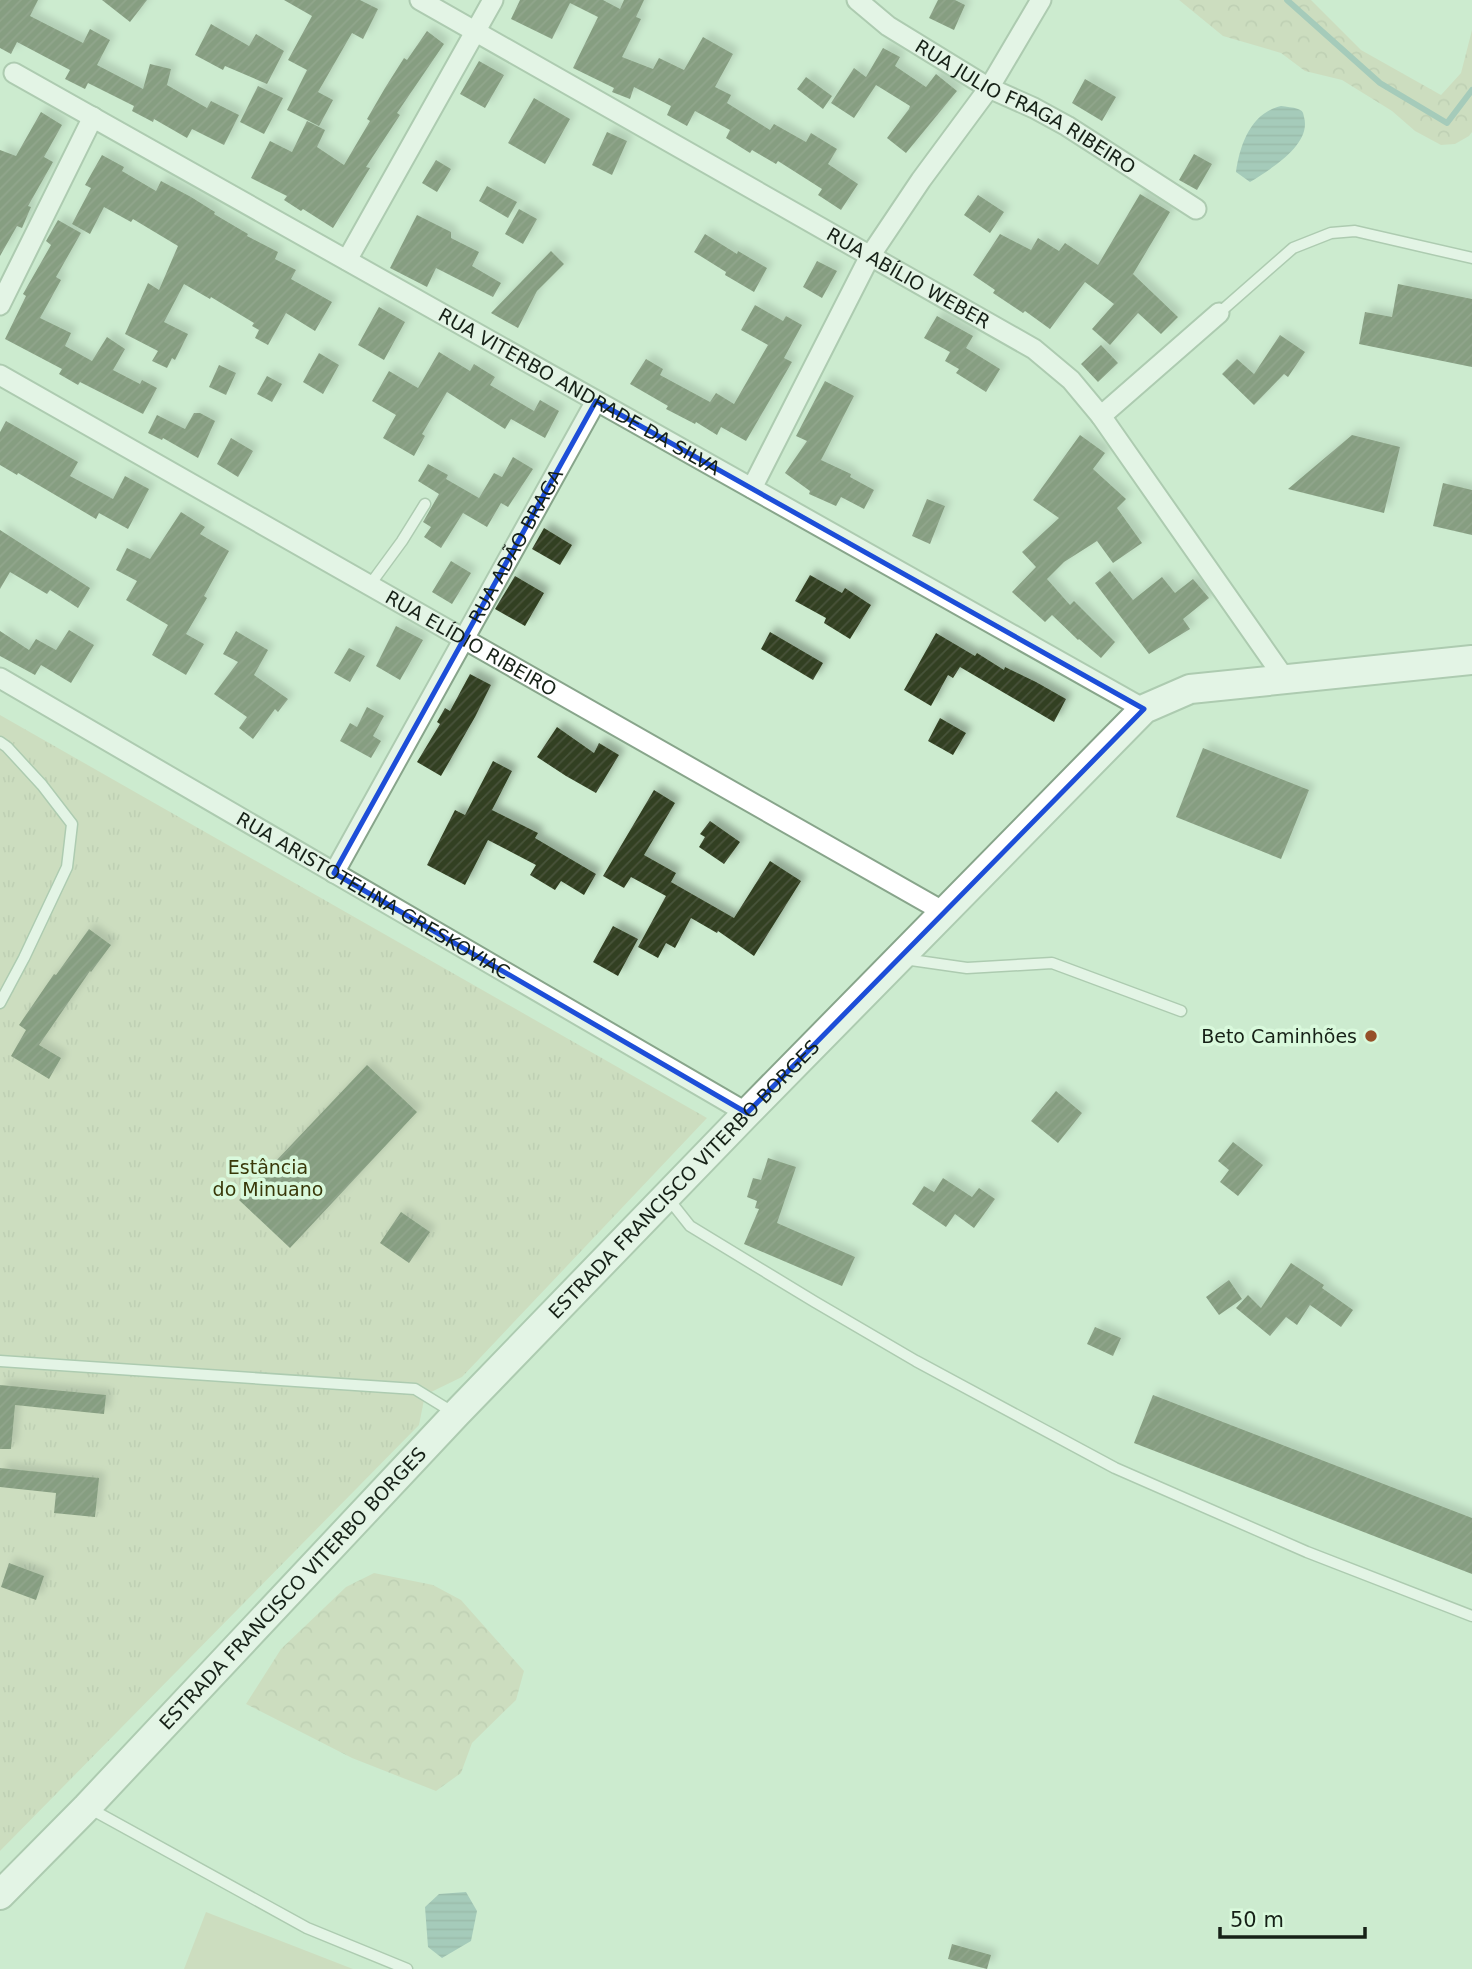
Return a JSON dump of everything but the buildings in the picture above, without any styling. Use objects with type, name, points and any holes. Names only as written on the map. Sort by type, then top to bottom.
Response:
[{"type":"street","name":"RUA ABÍLIO WEBER","points":[[420,0],[1034,349],[1071,380],[1101,416],[1285,679]]},
{"type":"street","points":[[347,260],[492,0]]},
{"type":"street","name":"RUA JULIO FRAGA RIBEIRO","points":[[857,0],[888,26],[989,88],[1067,126],[1196,209]]},
{"type":"street","points":[[752,488],[870,256],[921,180],[989,88],[1041,0]]},
{"type":"street","name":"RUA VITERBO ANDRADE DA SILVA","points":[[11,71],[1144,709]]},
{"type":"street","points":[[0,305],[93,117]]},
{"type":"street","points":[[1101,416],[1219,313]]},
{"type":"street","name":"RUA ELÍDIO RIBEIRO","points":[[0,375],[944,912]]},
{"type":"street","name":"RUA ADÃO BRAGA","points":[[334,873],[596,401]]},
{"type":"street","name":"ESTRADA FRANCISCO VITERBO BORGES","points":[[0,1895],[87,1807],[456,1414],[1144,709],[1190,689],[1472,660]]},
{"type":"street","name":"RUA ARISTOTELINA GRESKOVIAC","points":[[0,678],[747,1113]]},
{"type":"lane","points":[[1219,313],[1293,248],[1331,233],[1355,231],[1472,258]]},
{"type":"lane","points":[[369,586],[425,504]]},
{"type":"lane","points":[[0,743],[42,785],[72,824],[67,867],[0,1003]]},
{"type":"lane","points":[[899,958],[967,968],[1052,963],[1181,1011]]},
{"type":"lane","points":[[666,1197],[690,1226],[769,1274],[916,1361],[1115,1468],[1307,1552],[1472,1616]]},
{"type":"lane","points":[[0,1362],[415,1389],[456,1414]]},
{"type":"lane","points":[[87,1807],[307,1928],[407,1969]]},
{"type":"highlighted area","points":[[596,401],[1144,709],[747,1113],[334,873]]},
{"type":"green space","points":[[1179,0],[1311,0],[1361,50],[1441,95],[1461,73],[1472,30],[1472,132],[1455,144],[1441,145],[1415,131],[1392,111],[1342,80],[1305,71],[1281,53],[1223,36]]},
{"type":"green space","name":"Estância do Minuano","points":[[0,715],[707,1118],[462,1377],[425,1395],[419,1425],[0,1851]]},
{"type":"green space","points":[[374,1573],[433,1585],[461,1600],[524,1671],[516,1700],[472,1743],[461,1773],[436,1791],[352,1758],[246,1704],[281,1649],[346,1587]]},
{"type":"green space","points":[[206,1912],[353,1969],[184,1969]]},
{"type":"water","points":[[1281,106],[1301,110],[1305,127],[1302,137],[1287,156],[1250,182],[1236,172],[1244,141],[1262,115]]},
{"type":"water","points":[[466,1892],[477,1911],[471,1941],[442,1958],[428,1947],[425,1907],[439,1894]]},
{"type":"waterway","points":[[1287,0],[1380,83],[1447,123],[1472,90]]},
{"type":"place","name":"Beto Caminhões","points":[[1371,1036]]}]
